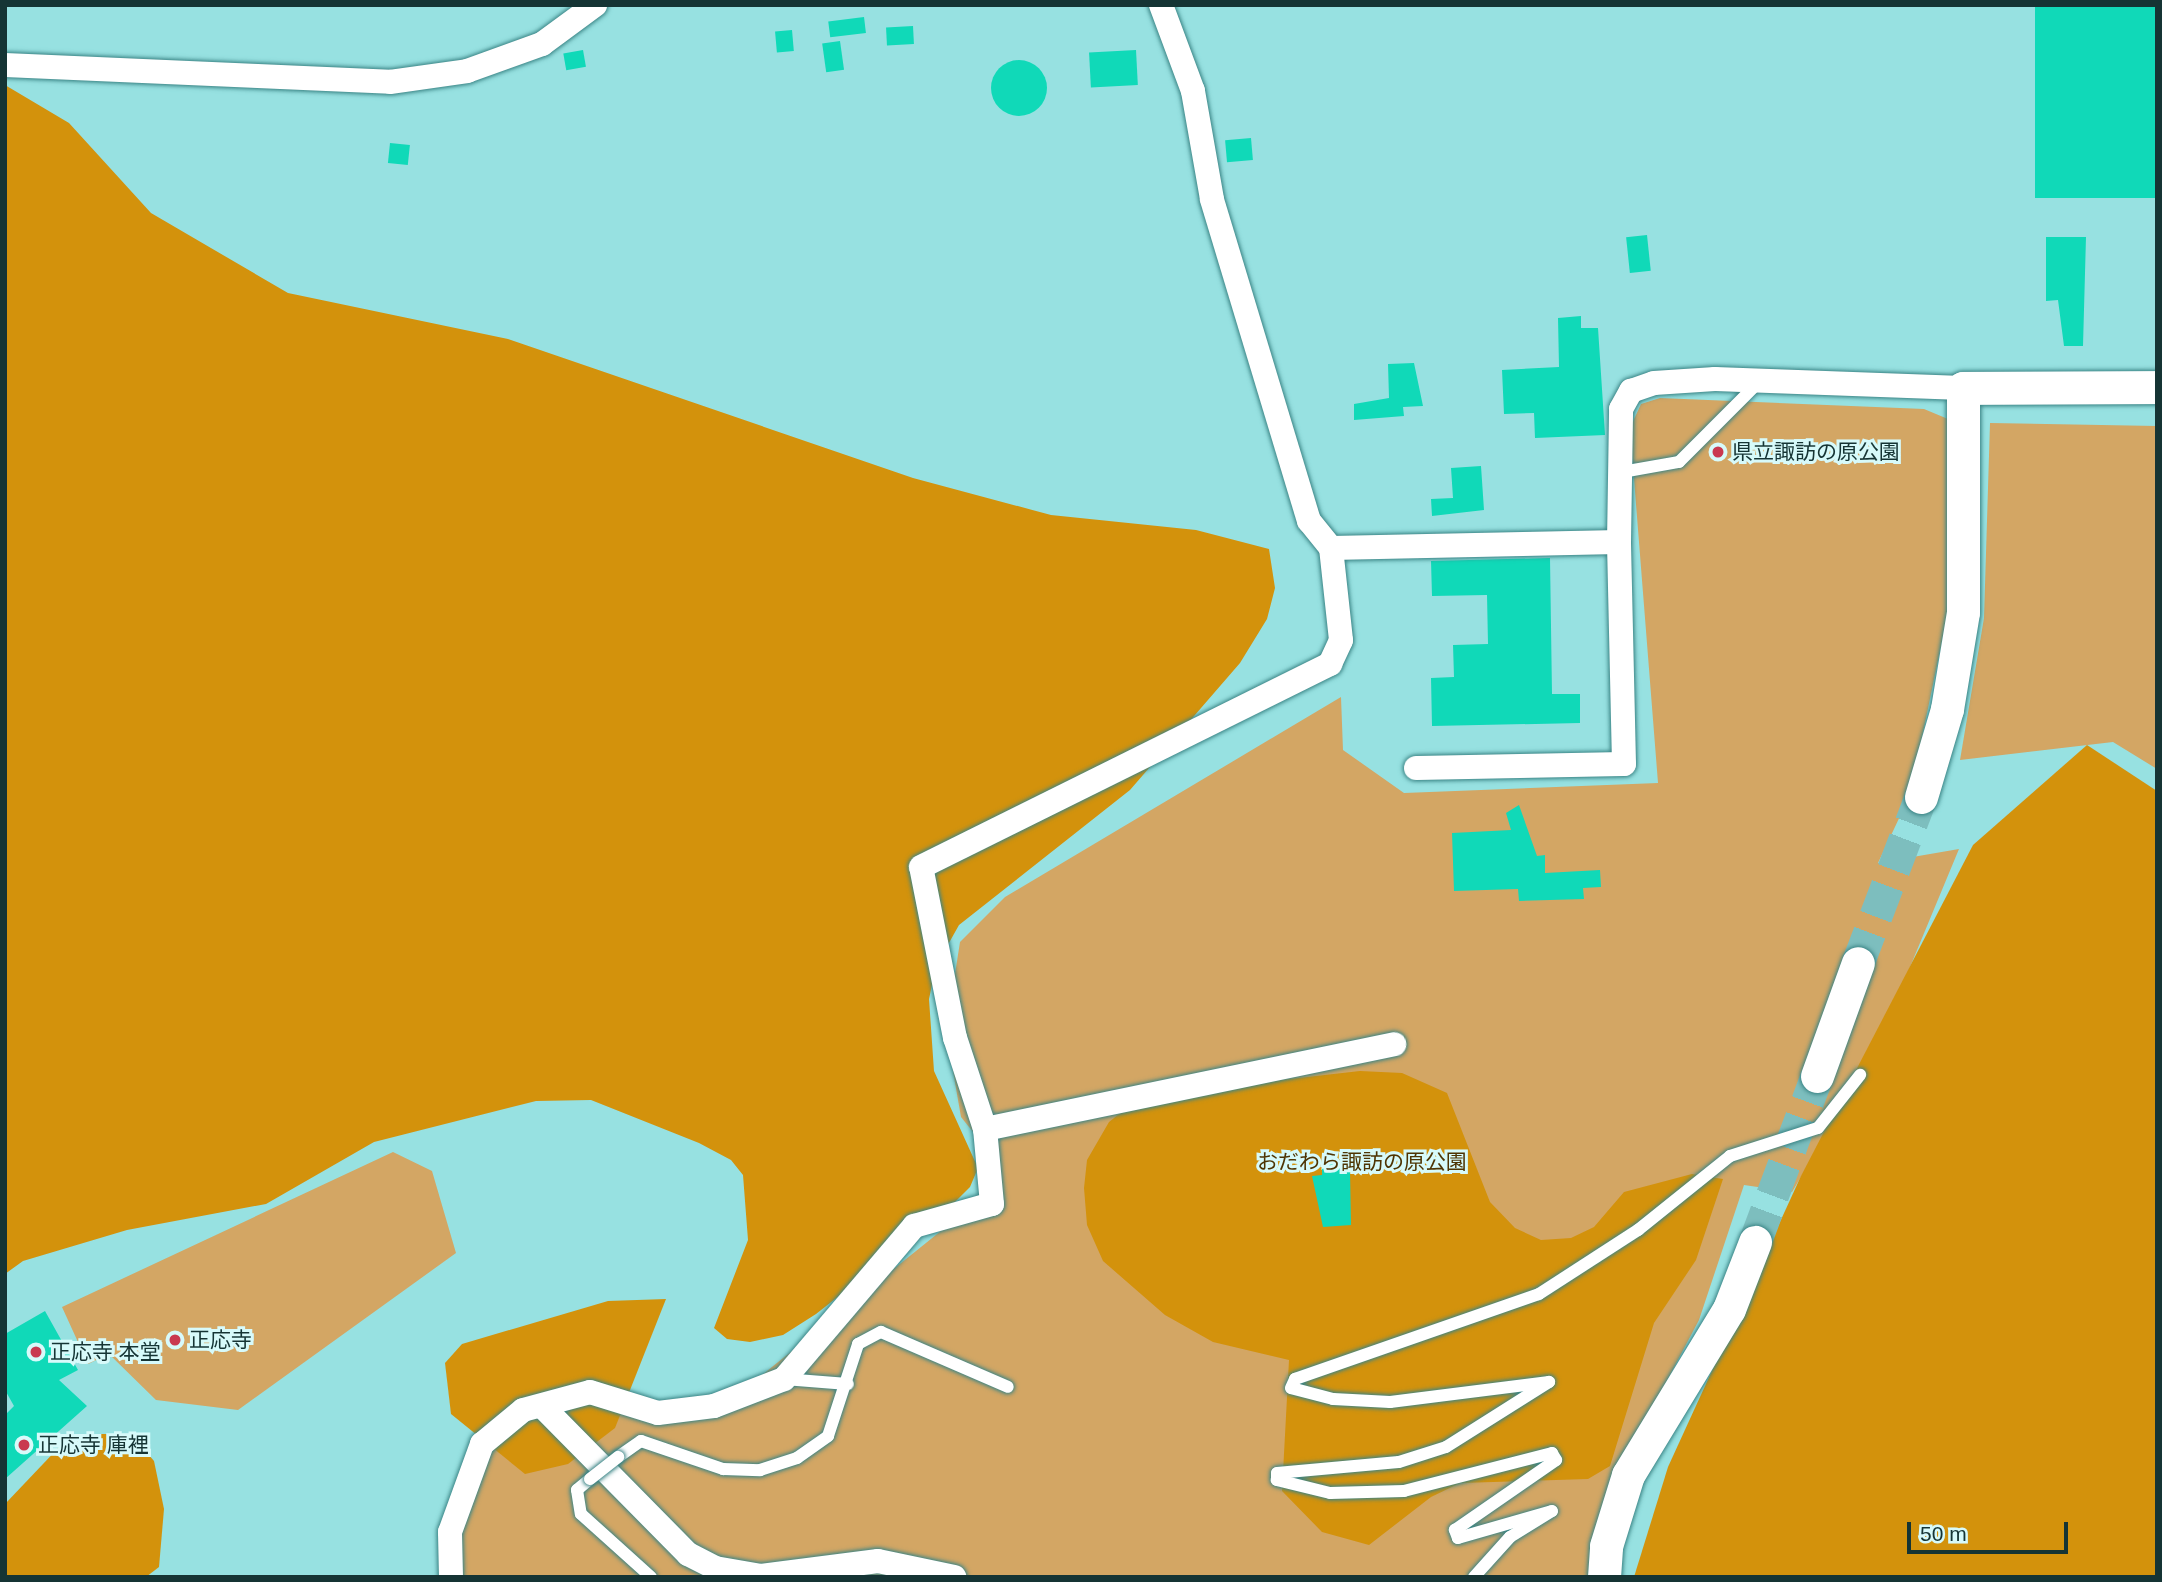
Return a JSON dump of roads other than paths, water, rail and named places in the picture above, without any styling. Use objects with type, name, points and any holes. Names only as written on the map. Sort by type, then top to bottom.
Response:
[{"type":"street","points":[[5,65],[390,82],[467,71],[542,44],[594,5]]},
{"type":"street","points":[[451,1577],[450,1532],[482,1444],[523,1410],[590,1392],[669,1412],[714,1406],[784,1379],[914,1226],[992,1204],[985,1129],[955,1038],[921,866],[1330,664],[1341,640],[1331,548],[1308,521],[1212,199],[1193,91],[1161,5]]},
{"type":"street","points":[[1416,768],[1624,764],[1619,542],[1621,409],[1631,391],[1654,383],[1762,379],[1963,388],[2157,387]]},
{"type":"street","points":[[1921,797],[1947,709],[1963,612],[1963,388]]},
{"type":"street","points":[[1331,548],[1619,542]]},
{"type":"street","points":[[1816,1076],[1858,963]]},
{"type":"street","points":[[985,1129],[1394,1044]]},
{"type":"street","points":[[1604,1577],[1606,1546],[1628,1475],[1729,1309],[1755,1242]]},
{"type":"street","points":[[542,1406],[688,1554],[715,1568],[761,1576],[878,1561],[954,1577]]},
{"type":"lane","points":[[1622,472],[1679,462],[1762,379]]},
{"type":"lane","points":[[1474,1577],[1510,1537],[1552,1511],[1458,1538],[1455,1530],[1556,1460],[1552,1453],[1404,1491],[1330,1493],[1277,1480],[1277,1473],[1348,1470],[1434,1451],[1492,1422],[1549,1382],[1390,1402],[1333,1399],[1291,1388],[1295,1379],[1539,1294],[1638,1230],[1730,1156],[1818,1128],[1860,1076]]},
{"type":"lane","points":[[650,1577],[581,1514],[578,1490],[642,1441],[723,1469],[760,1470],[797,1458],[828,1436],[848,1384],[858,1344],[881,1332],[1009,1387]]},
{"type":"lane","points":[[784,1379],[848,1384]]},
{"type":"tunnel","points":[[1858,963],[1921,797]]},
{"type":"tunnel","points":[[1755,1242],[1817,1076]]},
{"type":"place","name":"県立諏訪の原公園","points":[[1718,452]]},
{"type":"place","name":"正応寺","points":[[175,1340]]},
{"type":"place","name":"正応寺 本堂","points":[[36,1352]]},
{"type":"place","name":"正応寺 庫裡","points":[[24,1445]]},
{"type":"park label","name":"おだわら諏訪の原公園","points":[[1362,1162]]}]
